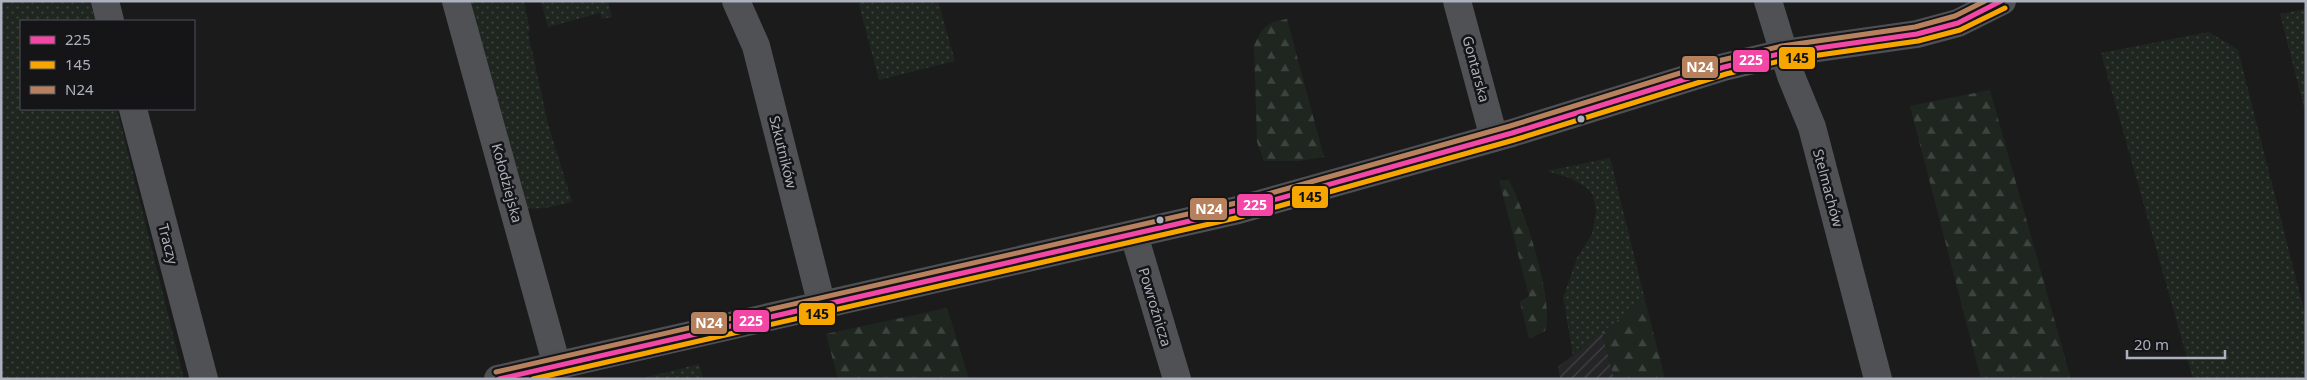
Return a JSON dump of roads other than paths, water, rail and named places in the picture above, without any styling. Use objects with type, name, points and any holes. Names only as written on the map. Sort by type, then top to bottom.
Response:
[{"type":"street","points":[[105,1],[110,20]]},
{"type":"street","name":"Kołodziejska","points":[[456,1],[557,366]]},
{"type":"street","name":"Szkutników","points":[[736,1],[756,46],[822,306]]},
{"type":"street","name":"Gontarska","points":[[1457,1],[1494,138]]},
{"type":"street","name":"Stelmachów","points":[[1768,1],[1791,76],[1812,127],[1878,379]]},
{"type":"street","points":[[498,379],[1134,235],[1328,186],[1494,138],[1724,67],[1783,53],[1917,34],[1958,23],[2002,1]]},
{"type":"street","name":"Traczy","points":[[133,110],[204,379]]},
{"type":"street","name":"Powroźnicza","points":[[1134,235],[1177,379]]}]
